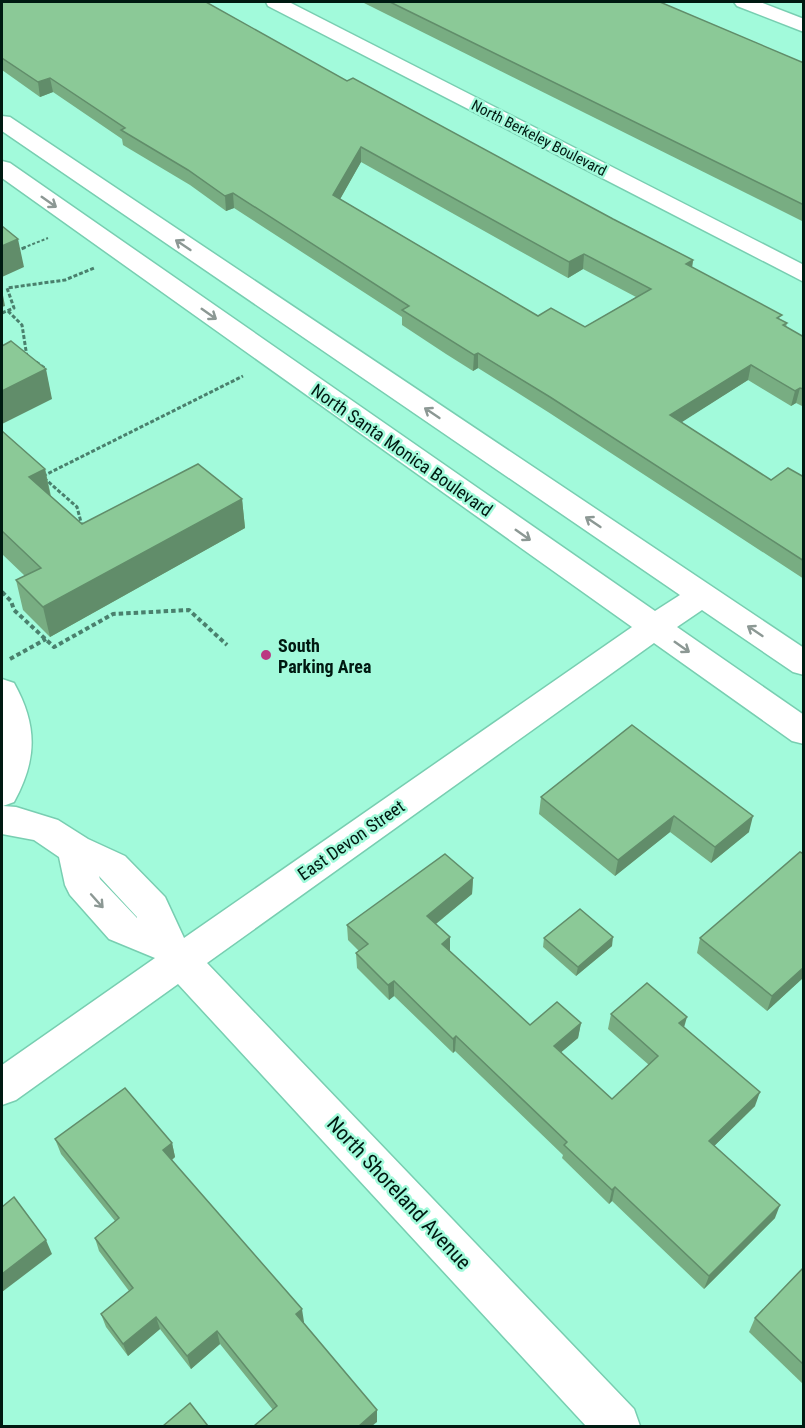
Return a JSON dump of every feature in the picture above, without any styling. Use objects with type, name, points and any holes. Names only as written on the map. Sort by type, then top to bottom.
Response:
[{"type":"street","name":"North Berkeley Boulevard","points":[[275,2],[804,275]]},
{"type":"street","points":[[744,2],[804,26]]},
{"type":"street","points":[[2,122],[804,664]]},
{"type":"street","name":"North Santa Monica Boulevard","points":[[2,168],[804,732]]},
{"type":"street","name":"East Devon Street","points":[[2,1087],[174,953],[702,596]]},
{"type":"street","points":[[2,793],[14,762],[17,743],[5,675]]},
{"type":"street","points":[[2,820],[46,830],[75,849],[83,885],[122,928],[174,953]]},
{"type":"street","name":"North Shoreland Avenue","points":[[174,953],[617,1426]]},
{"type":"path","points":[[14,252],[50,237]]},
{"type":"path","points":[[11,242],[21,249]]},
{"type":"path","points":[[2,314],[14,308],[7,288],[65,280],[103,264]]},
{"type":"path","points":[[8,311],[22,326],[27,357],[46,369]]},
{"type":"path","points":[[19,363],[27,357]]},
{"type":"path","points":[[42,477],[253,372]]},
{"type":"path","points":[[35,470],[77,507],[83,532]]},
{"type":"path","points":[[2,592],[11,601],[14,610],[54,647],[114,614],[189,610],[227,645]]},
{"type":"path","points":[[5,675],[46,639]]},
{"type":"building","points":[[2,2],[206,2],[347,81],[353,78],[693,260],[686,264],[782,315],[777,318],[787,323],[783,325],[804,337],[804,389],[800,388],[795,391],[751,365],[670,415],[771,480],[788,468],[804,477],[804,561],[550,397],[478,353],[474,355],[402,310],[409,306],[233,193],[225,196],[188,170],[121,130],[125,128],[50,78],[38,82],[2,58]],"holes":[[[361,147],[569,262],[584,254],[651,289],[585,327],[551,308],[538,316],[333,195]]]},
{"type":"building","points":[[390,2],[660,2],[804,63],[804,205]]},
{"type":"building","points":[[2,226],[18,239],[2,246]]},
{"type":"building","points":[[11,341],[46,369],[2,391],[2,346]]},
{"type":"building","points":[[2,431],[45,469],[29,477],[82,524],[198,464],[242,499],[43,607],[16,580],[41,568],[2,531]]},
{"type":"building","points":[[632,725],[753,816],[715,847],[674,816],[618,860],[541,797]]},
{"type":"building","points":[[800,852],[804,854],[804,967],[772,996],[700,938]]},
{"type":"building","points":[[445,854],[473,878],[427,916],[450,937],[442,944],[530,1025],[557,1002],[581,1023],[554,1046],[612,1099],[658,1056],[611,1014],[647,983],[687,1017],[679,1023],[760,1092],[709,1141],[780,1205],[709,1276],[615,1187],[612,1190],[564,1145],[567,1142],[456,1036],[453,1039],[394,981],[388,985],[356,953],[368,944],[347,925]]},
{"type":"building","points":[[580,909],[613,937],[578,967],[544,938]]},
{"type":"building","points":[[125,1088],[172,1143],[163,1150],[302,1309],[296,1314],[377,1410],[359,1426],[254,1426],[277,1406],[217,1331],[187,1356],[156,1317],[123,1344],[101,1314],[133,1288],[95,1238],[119,1218],[55,1139]]},
{"type":"building","points":[[14,1197],[46,1240],[2,1274],[2,1207]]},
{"type":"building","points":[[804,1267],[804,1365],[755,1318]]},
{"type":"building","points":[[190,1403],[208,1426],[163,1426]]},
{"type":"place","name":"South Parking Area","points":[[266,655]]}]
